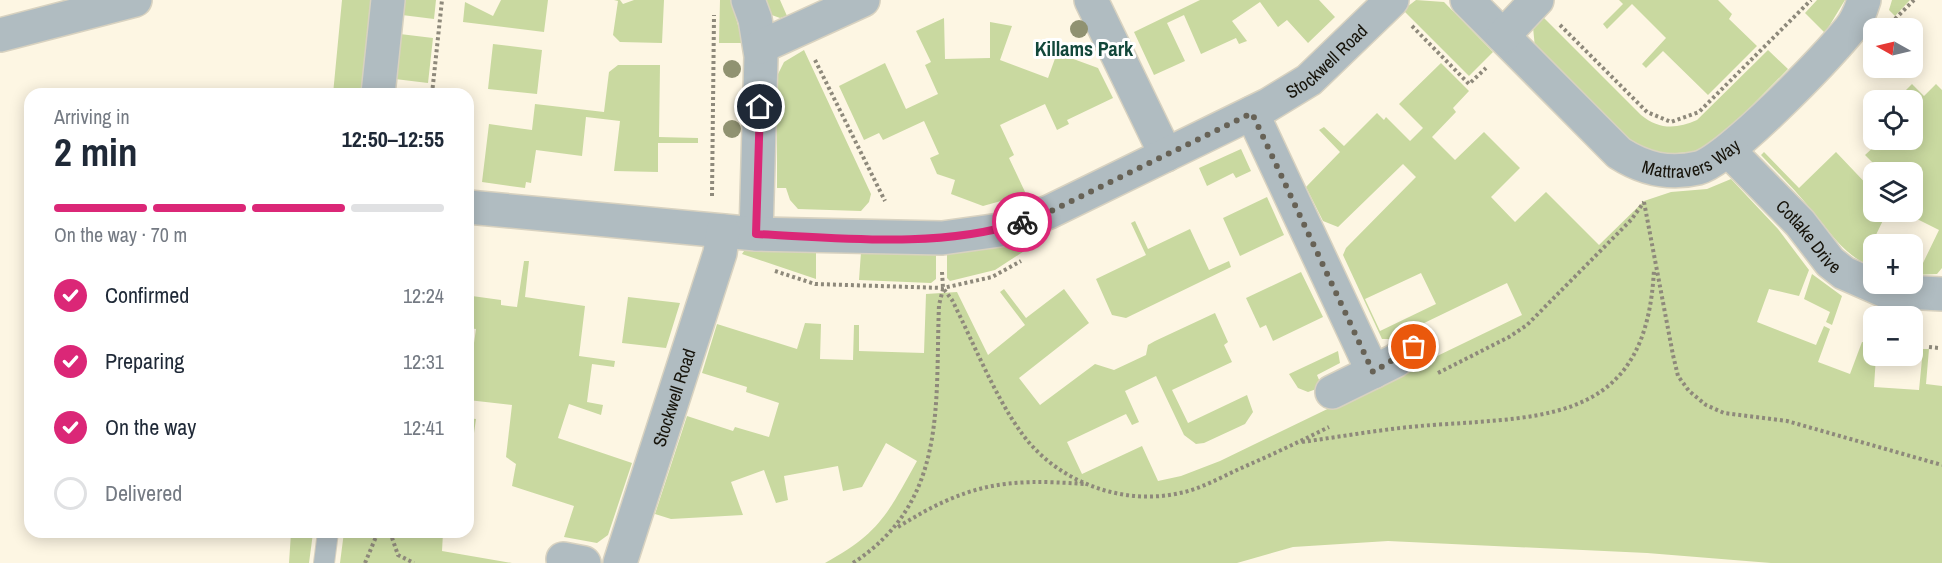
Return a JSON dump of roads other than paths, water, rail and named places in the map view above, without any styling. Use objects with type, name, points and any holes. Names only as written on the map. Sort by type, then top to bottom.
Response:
[{"type":"street","points":[[0,35],[135,0]]},
{"type":"street","points":[[379,88],[388,0]]},
{"type":"street","points":[[748,0],[755,19],[760,47],[756,234]]},
{"type":"street","points":[[760,47],[863,0]]},
{"type":"street","points":[[1091,0],[1166,155]]},
{"type":"street","name":"Mattravers Way","points":[[1467,0],[1619,153],[1647,168],[1680,171],[1700,168],[1729,151],[1851,27],[1864,0]]},
{"type":"street","points":[[1507,40],[1536,1]]},
{"type":"street","name":"Stockwell Road","points":[[474,208],[756,234],[942,238],[1000,230],[1042,215],[1166,155],[1252,113],[1309,80],[1391,2]]},
{"type":"street","points":[[1252,113],[1373,372]]},
{"type":"street","name":"Cotlake Drive","points":[[1729,151],[1800,223],[1824,256],[1844,273],[1866,285],[1885,291],[1942,294]]},
{"type":"street","name":"Stockwell Road","points":[[620,563],[720,253],[717,231]]},
{"type":"street","points":[[1334,408],[1373,372],[1414,347]]},
{"type":"lane","points":[[324,563],[327,538]]},
{"type":"district","name":"Killams Park","points":[[1084,48]]}]
